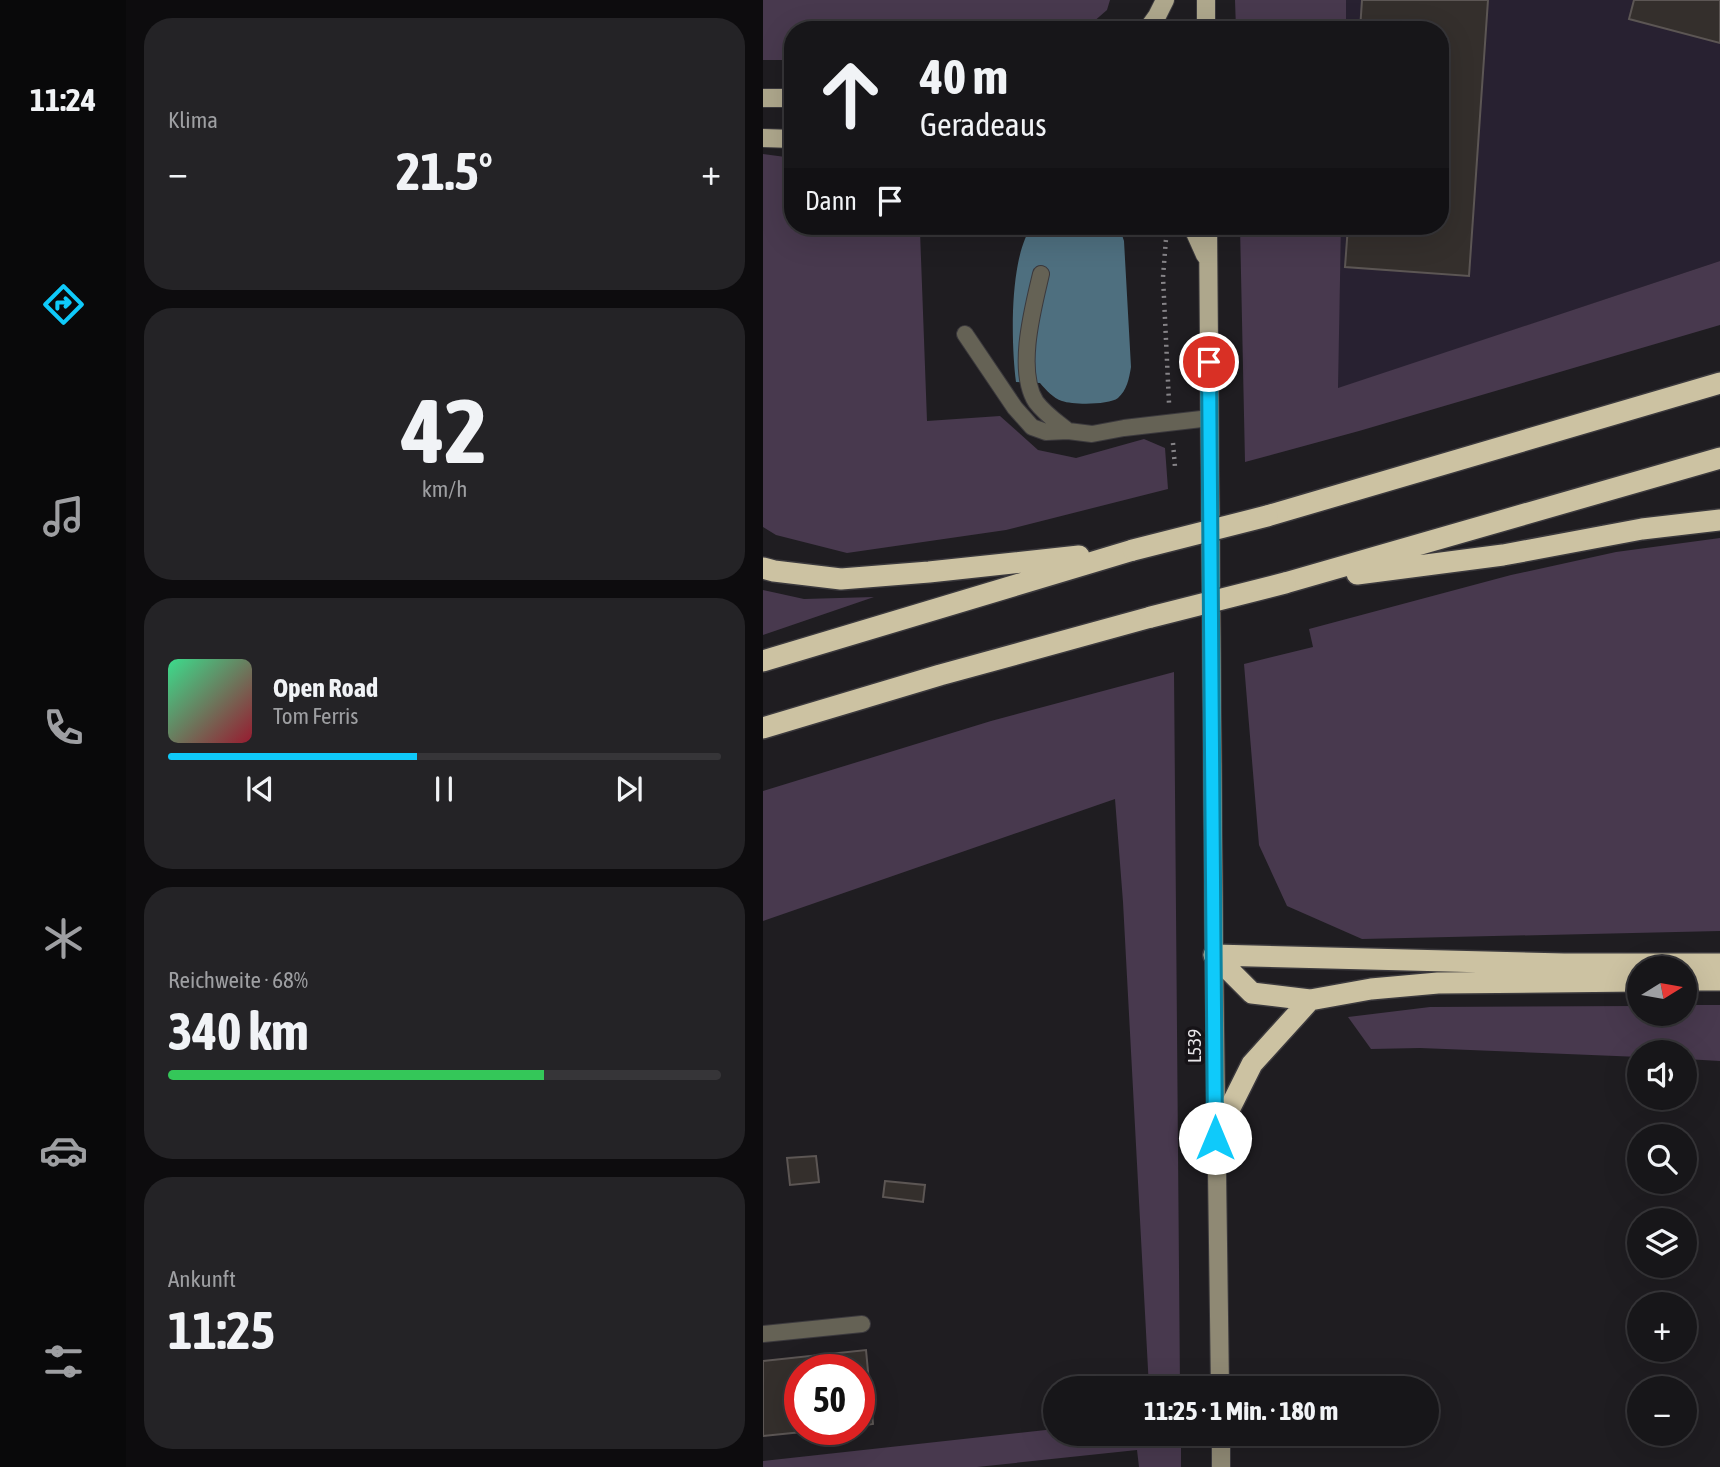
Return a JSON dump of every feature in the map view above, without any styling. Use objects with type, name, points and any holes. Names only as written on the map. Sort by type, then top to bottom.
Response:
[{"type":"highway","points":[[763,661],[1133,550],[1267,516],[1720,383]]},
{"type":"highway","points":[[763,728],[940,675],[1285,583],[1720,458]]},
{"type":"highway","points":[[1285,583],[1503,555],[1642,529],[1720,520]]},
{"type":"highway","points":[[763,568],[841,579],[1133,550]]},
{"type":"highway","points":[[1214,954],[1564,964],[1720,964]]},
{"type":"highway","points":[[1214,954],[1252,993],[1311,1000],[1371,989],[1438,983],[1627,981]]},
{"type":"highway","points":[[1697,980],[1720,980]]},
{"type":"highway","points":[[1215,1138],[1252,1064],[1311,1000]]},
{"type":"main road","points":[[1153,21],[1165,0]]},
{"type":"main road","points":[[1206,0],[1206,21]]},
{"type":"main road","points":[[763,98],[784,98]]},
{"type":"main road","points":[[763,138],[784,139]]},
{"type":"main road","points":[[1196,235],[1208,263]]},
{"type":"main road","points":[[1208,235],[1214,954]]},
{"type":"main road","name":"L539","points":[[1214,954],[1220,1376]]},
{"type":"main road","points":[[1221,1446],[1221,1467]]},
{"type":"lane","points":[[1041,274],[1031,316],[1027,359],[1029,386],[1036,401],[1049,416],[1068,431]]},
{"type":"lane","points":[[965,334],[1015,408],[1032,427],[1046,432],[1068,431],[1092,435],[1124,428],[1210,418]]},
{"type":"lane","points":[[763,1334],[862,1324]]},
{"type":"path","points":[[1166,235],[1163,277],[1170,423],[1175,467]]},
{"type":"shaded area","points":[[763,0],[1110,0],[1107,10],[1094,21],[784,21],[784,60],[763,60]]},
{"type":"shaded area","points":[[1235,0],[1346,0],[1346,21],[1236,21]]},
{"type":"shaded area","points":[[1346,0],[1720,0],[1720,261],[1337,389],[1341,235],[1449,235],[1449,21],[1346,21]]},
{"type":"shaded area","points":[[763,154],[784,157],[784,235],[920,235],[927,421],[1000,416],[1038,450],[1076,458],[1144,439],[1165,448],[1168,489],[1006,530],[847,553],[776,535],[763,527]]},
{"type":"shaded area","points":[[1240,235],[1341,235],[1338,388],[1720,261],[1720,325],[1245,462]]},
{"type":"shaded area","points":[[1720,538],[1720,931],[1362,939],[1287,906],[1259,845],[1244,664],[1313,647],[1309,629],[1511,575],[1616,552]]},
{"type":"shaded area","points":[[763,590],[804,599],[874,597],[763,635]]},
{"type":"shaded area","points":[[1174,672],[1180,1376],[1148,1376],[1115,799],[763,921],[763,791],[991,721]]},
{"type":"shaded area","points":[[1697,1005],[1720,1005],[1720,1061],[1697,1060],[1697,1040],[1627,1040],[1627,1056],[1420,1048],[1371,1049],[1348,1017],[1430,1007],[1627,1006],[1627,1026],[1697,1026]]},
{"type":"shaded area","points":[[1043,1430],[1043,1446],[1181,1446],[1181,1467],[1139,1467],[1137,1450],[977,1467],[763,1467],[763,1461]]},
{"type":"water","points":[[1028,235],[1122,235],[1131,367],[1126,388],[1118,398],[1091,404],[1067,402],[1053,396],[1040,383],[1016,382],[1013,346],[1014,301],[1019,258]]},
{"type":"building","points":[[1362,0],[1488,0],[1469,276],[1345,267],[1347,235],[1449,235],[1449,21],[1361,21]]},
{"type":"building","points":[[1634,0],[1720,0],[1720,43],[1629,19]]},
{"type":"building","points":[[816,1156],[819,1182],[790,1185],[787,1158]]},
{"type":"building","points":[[885,1181],[925,1185],[923,1202],[883,1197]]},
{"type":"building","points":[[866,1350],[866,1354],[829,1354]]},
{"type":"building","points":[[784,1359],[784,1434],[763,1436],[763,1361]]},
{"type":"route","points":[[1209,362],[1215,1138]]}]
